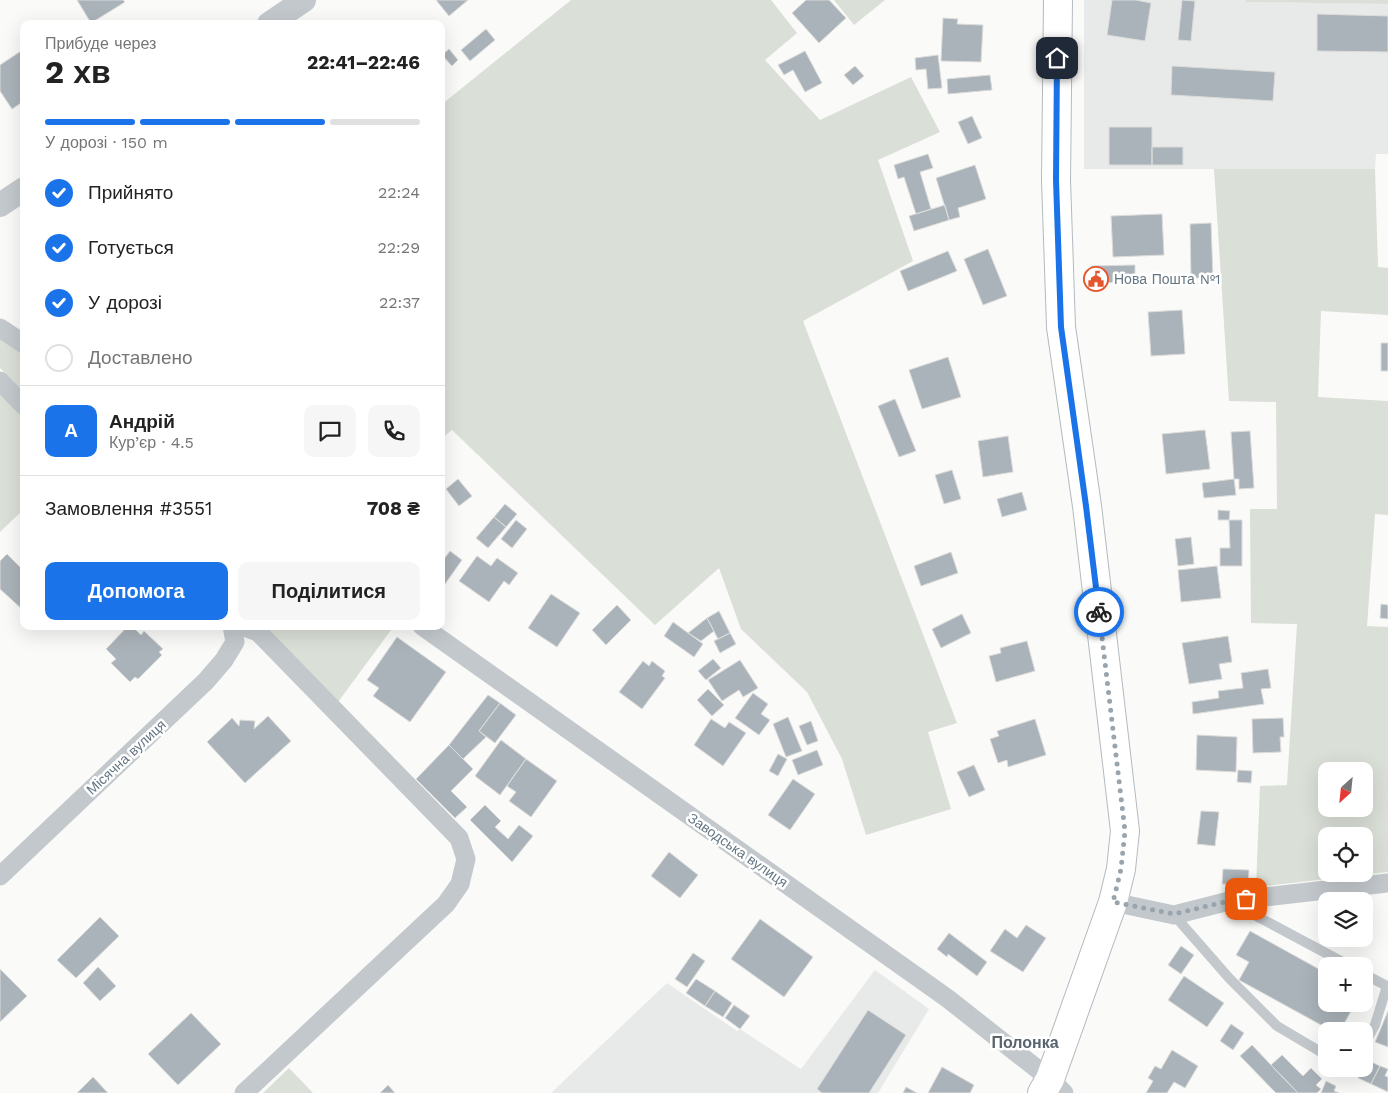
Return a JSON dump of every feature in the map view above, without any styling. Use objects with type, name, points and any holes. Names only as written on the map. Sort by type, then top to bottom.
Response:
[{"type":"main road","points":[[1052,1088],[1113,902],[1121,869],[1125,831],[1086,506],[1061,327],[1056,180],[1058,0]]},
{"type":"street","points":[[274,20],[304,0]]},
{"type":"street","points":[[0,204],[20,191]]},
{"type":"street","points":[[0,328],[20,341]]},
{"type":"street","points":[[0,381],[20,402]]},
{"type":"street","name":"Місячна вулиця","points":[[0,876],[206,681],[224,660],[235,642],[233,630]]},
{"type":"street","points":[[244,1093],[446,904],[460,884],[466,859],[459,838],[258,632],[253,630]]},
{"type":"street","name":"Заводська вулиця","points":[[428,630],[946,998],[1052,1088]]},
{"type":"street","points":[[1113,902],[1174,914],[1229,901],[1388,883]]},
{"type":"lane","points":[[1229,901],[1333,957]]},
{"type":"lane","points":[[1174,914],[1229,978],[1277,1026],[1318,1050]]},
{"type":"lane","points":[[1373,979],[1386,986],[1373,1027]]},
{"type":"shaded area","points":[[571,0],[771,0],[797,33],[765,60],[820,120],[911,77],[940,132],[878,160],[913,261],[803,321],[957,723],[928,732],[951,809],[866,835],[842,759],[807,692],[741,629],[719,568],[655,625],[452,430],[445,436],[445,102]]},
{"type":"shaded area","points":[[834,0],[885,0],[854,25]]},
{"type":"shaded area","points":[[1084,0],[1246,0],[1246,2],[1388,4],[1388,154],[1376,154],[1375,169],[1084,169]]},
{"type":"shaded area","points":[[1246,0],[1388,0],[1388,4],[1246,2]]},
{"type":"shaded area","points":[[1214,169],[1375,169],[1378,267],[1388,268],[1388,315],[1321,311],[1318,397],[1388,401],[1388,515],[1375,514],[1367,626],[1388,627],[1388,872],[1373,874],[1373,827],[1318,827],[1318,880],[1256,887],[1260,786],[1287,785],[1297,624],[1251,623],[1250,509],[1277,509],[1276,402],[1229,401]]},
{"type":"shaded area","points":[[0,338],[20,350],[20,389],[0,368]]},
{"type":"shaded area","points":[[0,394],[20,415],[20,513],[0,532]]},
{"type":"shaded area","points":[[265,630],[391,630],[338,702]]},
{"type":"shaded area","points":[[875,970],[929,1009],[878,1093],[551,1093],[667,983],[737,1031],[740,1029],[801,1069]]},
{"type":"shaded area","points":[[289,1068],[313,1093],[263,1093]]},
{"type":"building","points":[[77,0],[123,0],[125,2],[96,20],[89,20]]},
{"type":"building","points":[[436,0],[468,0],[449,16]]},
{"type":"building","points":[[806,0],[829,0],[846,18],[819,43],[792,13]]},
{"type":"building","points":[[1112,0],[1136,0],[1151,3],[1145,41],[1107,35]]},
{"type":"building","points":[[1182,0],[1195,1],[1191,41],[1178,40]]},
{"type":"building","points":[[1317,14],[1388,16],[1388,52],[1317,51]]},
{"type":"building","points":[[943,18],[958,19],[957,24],[983,25],[981,62],[941,61]]},
{"type":"building","points":[[486,29],[495,40],[470,61],[461,50]]},
{"type":"building","points":[[449,49],[458,60],[452,66],[445,58],[445,52]]},
{"type":"building","points":[[805,51],[822,83],[805,92],[793,70],[784,75],[778,65]]},
{"type":"building","points":[[20,52],[20,104],[12,109],[0,91],[0,65]]},
{"type":"building","points":[[938,55],[942,88],[928,89],[926,69],[916,70],[915,58]]},
{"type":"building","points":[[855,66],[864,76],[853,85],[844,75]]},
{"type":"building","points":[[1172,66],[1275,72],[1273,101],[1171,95]]},
{"type":"building","points":[[990,75],[992,90],[948,94],[947,79]]},
{"type":"building","points":[[972,116],[982,138],[968,144],[958,122]]},
{"type":"building","points":[[1109,127],[1152,127],[1152,165],[1109,165]]},
{"type":"building","points":[[1152,147],[1183,147],[1183,165],[1152,165]]},
{"type":"building","points":[[928,154],[933,168],[920,172],[931,209],[916,214],[904,177],[898,179],[894,165]]},
{"type":"building","points":[[975,165],[986,199],[958,208],[960,217],[949,220],[936,178]]},
{"type":"building","points":[[945,205],[949,220],[914,231],[909,216]]},
{"type":"building","points":[[1162,214],[1164,255],[1113,257],[1111,216]]},
{"type":"building","points":[[1211,223],[1213,278],[1191,278],[1190,224]]},
{"type":"building","points":[[988,249],[1007,296],[983,305],[964,259]]},
{"type":"building","points":[[948,251],[957,271],[908,291],[900,271]]},
{"type":"building","points":[[1135,265],[1135,282],[1091,283],[1091,266]]},
{"type":"building","points":[[1182,310],[1185,354],[1151,356],[1148,312]]},
{"type":"building","points":[[1381,343],[1388,343],[1388,371],[1381,371]]},
{"type":"building","points":[[948,357],[961,397],[922,409],[909,370]]},
{"type":"building","points":[[895,399],[916,451],[899,457],[878,406]]},
{"type":"building","points":[[1205,430],[1210,469],[1166,474],[1162,434]]},
{"type":"building","points":[[1250,431],[1254,488],[1239,489],[1239,479],[1234,479],[1231,432]]},
{"type":"building","points":[[1008,436],[1013,472],[983,477],[978,441]]},
{"type":"building","points":[[952,470],[961,499],[944,504],[935,475]]},
{"type":"building","points":[[458,479],[472,496],[459,506],[446,489]]},
{"type":"building","points":[[1234,479],[1236,495],[1204,498],[1202,483]]},
{"type":"building","points":[[1022,492],[1027,510],[1002,517],[997,499]]},
{"type":"building","points":[[505,504],[517,514],[506,527],[494,517]]},
{"type":"building","points":[[1218,510],[1230,511],[1229,520],[1218,520]]},
{"type":"building","points":[[494,517],[506,527],[488,548],[476,538]]},
{"type":"building","points":[[516,520],[527,529],[512,548],[501,539]]},
{"type":"building","points":[[1229,520],[1242,520],[1242,566],[1220,566],[1220,548],[1230,548]]},
{"type":"building","points":[[1191,537],[1194,564],[1178,566],[1175,539]]},
{"type":"building","points":[[450,551],[462,560],[445,584],[445,558]]},
{"type":"building","points":[[951,552],[958,573],[921,586],[914,566]]},
{"type":"building","points":[[7,554],[20,567],[20,607],[0,589],[0,561]]},
{"type":"building","points":[[477,556],[491,566],[497,558],[518,573],[509,585],[504,581],[489,602],[459,581]]},
{"type":"building","points":[[1217,566],[1221,598],[1181,602],[1178,570]]},
{"type":"building","points":[[551,594],[580,613],[557,647],[528,628]]},
{"type":"building","points":[[1381,604],[1388,605],[1388,619],[1380,618]]},
{"type":"building","points":[[617,605],[631,620],[606,645],[592,630]]},
{"type":"building","points":[[719,611],[730,633],[718,639],[707,618]]},
{"type":"building","points":[[962,614],[971,633],[941,648],[932,629]]},
{"type":"building","points":[[707,618],[714,631],[701,641],[688,633]]},
{"type":"building","points":[[673,622],[703,644],[694,657],[664,636]]},
{"type":"building","points":[[124,630],[136,630],[141,635],[144,631],[163,649],[159,652],[162,655],[138,679],[135,677],[130,682],[111,663],[116,659],[106,649]]},
{"type":"building","points":[[730,633],[736,644],[720,653],[714,641]]},
{"type":"building","points":[[1228,636],[1232,662],[1219,664],[1222,679],[1189,684],[1182,643]]},
{"type":"building","points":[[397,637],[446,672],[410,722],[373,696],[379,688],[367,680]]},
{"type":"building","points":[[1027,641],[1035,671],[996,682],[989,656],[1001,653],[1000,648]]},
{"type":"building","points":[[713,659],[721,668],[706,680],[698,671]]},
{"type":"building","points":[[740,660],[758,688],[743,697],[739,690],[722,701],[708,680]]},
{"type":"building","points":[[643,661],[649,666],[652,661],[665,671],[662,676],[665,678],[642,709],[619,692]]},
{"type":"building","points":[[1268,669],[1271,688],[1261,689],[1264,704],[1193,714],[1192,702],[1219,698],[1218,691],[1243,688],[1241,673]]},
{"type":"building","points":[[708,689],[724,705],[712,716],[697,700]]},
{"type":"building","points":[[753,693],[768,704],[761,714],[770,720],[759,735],[735,718]]},
{"type":"building","points":[[488,695],[500,703],[479,731],[486,737],[463,759],[449,745]]},
{"type":"building","points":[[500,703],[516,715],[495,743],[479,731]]},
{"type":"building","points":[[268,716],[291,741],[245,783],[207,742],[232,718],[239,726],[240,720],[255,721],[254,729]]},
{"type":"building","points":[[788,717],[802,751],[786,757],[773,724]]},
{"type":"building","points":[[1283,718],[1284,737],[1280,737],[1281,752],[1253,753],[1252,719]]},
{"type":"building","points":[[711,719],[725,728],[729,722],[746,733],[723,766],[694,745]]},
{"type":"building","points":[[1035,719],[1046,755],[1008,767],[1007,760],[998,763],[990,739],[999,736],[997,731]]},
{"type":"building","points":[[811,721],[818,741],[807,745],[799,726]]},
{"type":"building","points":[[1197,735],[1237,737],[1236,772],[1196,770]]},
{"type":"building","points":[[501,740],[526,759],[500,795],[475,776]]},
{"type":"building","points":[[449,745],[473,769],[451,791],[467,807],[455,818],[416,779]]},
{"type":"building","points":[[817,750],[823,765],[798,775],[792,760]]},
{"type":"building","points":[[778,754],[787,759],[778,776],[769,771]]},
{"type":"building","points":[[526,759],[557,781],[531,817],[509,801],[516,792],[507,786]]},
{"type":"building","points":[[974,765],[985,790],[969,797],[957,772]]},
{"type":"building","points":[[1238,770],[1252,771],[1251,783],[1237,782]]},
{"type":"building","points":[[793,779],[815,794],[790,830],[768,815]]},
{"type":"building","points":[[485,805],[501,821],[495,827],[508,839],[519,825],[533,836],[512,862],[470,820]]},
{"type":"building","points":[[1201,811],[1219,812],[1215,846],[1197,844]]},
{"type":"building","points":[[669,852],[698,875],[680,898],[651,876]]},
{"type":"building","points":[[1223,869],[1249,870],[1248,885],[1222,884]]},
{"type":"building","points":[[100,917],[119,936],[76,978],[57,960]]},
{"type":"building","points":[[760,919],[813,957],[784,997],[731,959]]},
{"type":"building","points":[[1026,925],[1046,938],[1023,972],[990,951],[1005,929],[1017,938]]},
{"type":"building","points":[[1250,931],[1318,969],[1318,1012],[1351,1012],[1345,1022],[1318,1023],[1239,980],[1249,962],[1236,955]]},
{"type":"building","points":[[949,933],[987,962],[977,976],[948,954],[947,957],[937,949]]},
{"type":"building","points":[[1181,946],[1194,955],[1181,974],[1168,965]]},
{"type":"building","points":[[693,953],[705,961],[687,987],[675,979]]},
{"type":"building","points":[[98,967],[116,986],[100,1001],[83,983]]},
{"type":"building","points":[[0,969],[27,996],[0,1022]]},
{"type":"building","points":[[1184,976],[1224,1003],[1207,1027],[1168,1000]]},
{"type":"building","points":[[696,979],[715,991],[705,1006],[686,993]]},
{"type":"building","points":[[715,991],[732,1003],[723,1017],[705,1006]]},
{"type":"building","points":[[734,1005],[750,1016],[740,1029],[725,1018]]},
{"type":"building","points":[[868,1010],[906,1035],[869,1093],[822,1093],[817,1089]]},
{"type":"building","points":[[1388,1011],[1388,1047],[1375,1042]]},
{"type":"building","points":[[191,1013],[221,1044],[178,1085],[148,1054]]},
{"type":"building","points":[[1231,1024],[1244,1033],[1233,1050],[1220,1041]]},
{"type":"building","points":[[1252,1045],[1298,1093],[1276,1093],[1240,1056]]},
{"type":"building","points":[[1172,1050],[1198,1066],[1185,1088],[1174,1082],[1167,1093],[1146,1093],[1153,1081],[1148,1078],[1155,1066],[1161,1069]]},
{"type":"building","points":[[1282,1055],[1303,1076],[1311,1068],[1322,1079],[1316,1085],[1321,1089],[1317,1093],[1298,1093],[1271,1065]]},
{"type":"building","points":[[1373,1063],[1380,1066],[1371,1084],[1358,1078],[1373,1077]]},
{"type":"building","points":[[1380,1066],[1388,1069],[1385,1076],[1388,1077],[1388,1092],[1371,1084]]},
{"type":"building","points":[[942,1067],[974,1085],[970,1093],[928,1093]]},
{"type":"building","points":[[93,1077],[108,1093],[77,1093]]},
{"type":"building","points":[[1326,1081],[1336,1086],[1334,1091],[1339,1093],[1321,1093]]},
{"type":"building","points":[[388,1085],[395,1093],[380,1093]]},
{"type":"building","points":[[906,1087],[917,1093],[903,1093]]},
{"type":"way so far","points":[[1099,612],[1125,831],[1121,869],[1113,902],[1174,914],[1229,901],[1246,899]]},
{"type":"place","name":"Нова Пошта №1","points":[[1096,279]]},
{"type":"district","name":"Полонка","points":[[1025,1042]]},
{"type":"route","points":[[1057,58],[1056,180],[1061,327],[1099,612]]}]
